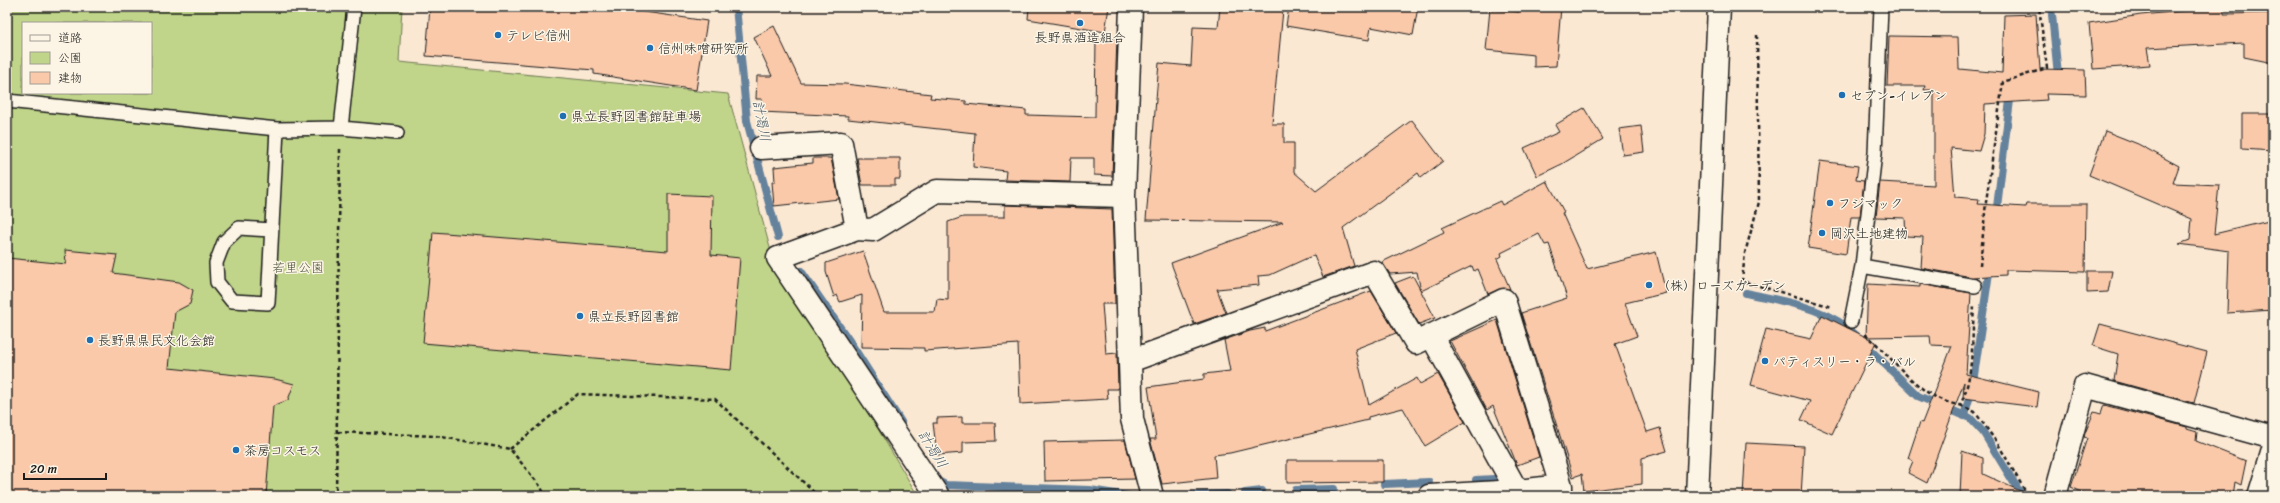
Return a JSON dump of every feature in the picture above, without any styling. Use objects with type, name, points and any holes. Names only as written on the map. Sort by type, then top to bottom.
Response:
[{"type":"street","points":[[1131,7],[1124,196],[1132,419],[1152,496]]},
{"type":"street","points":[[1697,496],[1719,7]]},
{"type":"street","points":[[762,148],[841,143],[857,229]]},
{"type":"street","points":[[938,496],[778,258],[857,229],[873,230],[936,191],[1124,196]]},
{"type":"street","points":[[1130,361],[1374,272],[1416,343],[1504,300],[1561,491],[1516,491],[1429,496]]},
{"type":"street","points":[[1431,335],[1516,491]]},
{"type":"street","points":[[2055,496],[2085,386],[2273,438]]},
{"type":"street","points":[[2259,496],[2273,450]]},
{"type":"lane","points":[[341,128],[354,7]]},
{"type":"lane","points":[[1852,321],[1862,266],[1875,153],[1882,7]]},
{"type":"lane","points":[[7,101],[277,129],[341,128],[397,133]]},
{"type":"lane","points":[[271,230],[239,228],[224,242],[216,263],[216,282],[232,301],[268,303],[277,129]]},
{"type":"lane","points":[[1862,266],[1975,286]]},
{"type":"path","points":[[1960,404],[1964,397],[1970,366],[1975,286],[1980,265],[1986,202],[2003,82],[2048,68],[2039,7]]},
{"type":"path","points":[[1758,35],[1759,202],[1745,253],[1742,281],[1838,309],[1882,348],[1925,392],[1947,403],[1960,404],[1974,412],[1998,444],[2028,496]]},
{"type":"path","points":[[336,496],[341,128]]},
{"type":"path","points":[[510,449],[578,394],[715,399],[818,496]]},
{"type":"path","points":[[338,432],[436,436],[510,449],[541,487],[545,496]]},
{"type":"green space","name":"若里公園","points":[[7,7],[402,7],[399,62],[728,94],[770,248],[918,496],[7,496]]},
{"type":"building","points":[[430,7],[477,10],[477,7],[632,7],[631,10],[707,21],[696,90],[594,74],[594,70],[426,56]]},
{"type":"building","name":"長野県酒造組合","points":[[1029,7],[1109,7],[1105,32],[1028,19]]},
{"type":"building","points":[[1220,7],[1283,10],[1272,124],[1284,124],[1284,143],[1294,143],[1294,172],[1316,191],[1412,120],[1443,161],[1421,178],[1418,173],[1343,228],[1354,266],[1323,277],[1314,255],[1270,275],[1258,276],[1259,285],[1217,289],[1226,313],[1194,324],[1171,263],[1283,222],[1146,220],[1159,63],[1191,66],[1193,27],[1218,28]]},
{"type":"building","points":[[1289,7],[1418,7],[1413,35],[1371,27],[1369,40],[1286,26]]},
{"type":"building","points":[[1539,7],[1561,7],[1556,66],[1534,67],[1534,55],[1486,50],[1490,9],[1519,12],[1519,9],[1539,10]]},
{"type":"building","points":[[2224,7],[2224,14],[2273,13],[2273,63],[2244,57],[2244,43],[2147,48],[2150,65],[2093,69],[2089,23],[2141,15]]},
{"type":"building","points":[[2036,14],[2040,69],[2085,70],[2086,95],[2046,94],[2047,100],[1985,104],[1984,134],[1979,151],[1951,148],[1955,197],[1979,199],[1978,204],[2025,207],[2026,204],[2086,204],[2085,272],[2006,270],[2006,275],[1972,277],[1921,268],[1923,237],[1906,236],[1905,218],[1876,217],[1880,182],[1934,185],[1934,90],[1924,90],[1925,86],[1887,86],[1889,36],[1958,37],[1959,69],[2002,73],[2004,15]]},
{"type":"building","points":[[774,26],[801,83],[845,84],[931,94],[930,98],[966,101],[966,104],[1026,110],[1026,115],[1095,117],[1096,38],[1117,38],[1112,176],[1094,175],[1094,158],[1071,158],[1070,182],[1005,180],[1006,171],[973,167],[975,133],[848,119],[848,116],[761,112],[762,99],[756,99],[757,76],[772,76],[754,37]]},
{"type":"building","points":[[1584,108],[1603,139],[1562,164],[1537,176],[1524,148],[1559,132],[1555,125]]},
{"type":"building","points":[[2242,114],[2273,114],[2273,151],[2242,149]]},
{"type":"building","points":[[1641,126],[1644,152],[1623,155],[1619,129]]},
{"type":"building","points":[[2105,131],[2138,144],[2179,166],[2173,183],[2219,185],[2214,234],[2273,220],[2273,310],[2227,313],[2229,251],[2179,244],[2190,240],[2192,219],[2089,175]]},
{"type":"building","points":[[813,158],[831,158],[839,199],[774,206],[772,182],[775,182],[774,167],[813,163]]},
{"type":"building","points":[[857,158],[900,158],[900,179],[895,179],[895,185],[862,185]]},
{"type":"building","points":[[1820,161],[1858,166],[1856,180],[1864,181],[1860,217],[1851,217],[1846,254],[1808,248]]},
{"type":"building","points":[[1547,181],[1564,212],[1562,213],[1587,269],[1656,252],[1666,293],[1625,303],[1637,336],[1615,344],[1647,432],[1660,428],[1667,451],[1642,458],[1642,484],[1584,491],[1582,474],[1573,477],[1521,313],[1567,298],[1549,244],[1545,245],[1539,234],[1501,253],[1502,256],[1497,259],[1510,289],[1499,289],[1488,294],[1478,269],[1474,271],[1472,266],[1421,291],[1417,272],[1390,274],[1382,262],[1444,232],[1442,228],[1500,201],[1502,205]]},
{"type":"building","name":"県立長野図書館","points":[[668,194],[712,196],[711,255],[740,258],[731,370],[423,343],[433,232],[668,251]]},
{"type":"building","points":[[1005,205],[1112,209],[1115,304],[1102,304],[1106,354],[1117,353],[1118,389],[1107,389],[1108,399],[1020,404],[1018,344],[924,351],[924,348],[861,347],[862,295],[840,302],[837,295],[834,297],[826,272],[826,263],[863,251],[884,312],[935,312],[937,299],[948,300],[948,222],[963,217],[1005,217]]},
{"type":"building","name":"長野県県民文化会館","points":[[65,250],[117,255],[113,273],[179,282],[193,290],[190,304],[175,312],[169,368],[275,379],[294,384],[288,400],[273,406],[266,496],[7,496],[7,258],[66,264]]},
{"type":"building","points":[[2087,271],[2112,271],[2108,292],[2087,293]]},
{"type":"building","points":[[1413,276],[1435,318],[1419,324],[1395,283]]},
{"type":"building","points":[[1868,284],[1920,287],[1920,284],[1971,293],[1966,374],[2039,392],[2037,407],[1963,398],[1964,382],[1927,483],[1908,473],[1913,461],[1908,458],[1920,422],[1922,423],[1952,346],[1931,345],[1930,336],[1866,337]]},
{"type":"building","points":[[1371,291],[1396,333],[1355,349],[1369,405],[1417,378],[1420,384],[1438,374],[1465,422],[1425,446],[1403,408],[1368,417],[1368,420],[1230,453],[1214,455],[1216,478],[1162,484],[1150,439],[1156,439],[1148,387],[1204,379],[1204,374],[1230,371],[1224,340],[1250,331],[1265,328],[1265,331]]},
{"type":"building","points":[[1822,315],[1876,342],[1832,434],[1801,420],[1810,401],[1751,385],[1766,329],[1811,339]]},
{"type":"building","points":[[1497,320],[1539,457],[1517,465],[1493,406],[1487,410],[1450,341]]},
{"type":"building","points":[[2100,324],[2207,352],[2194,403],[2114,381],[2118,354],[2093,346]]},
{"type":"building","points":[[2104,405],[2187,427],[2187,429],[2197,432],[2196,441],[2246,461],[2241,485],[2235,482],[2233,496],[2091,496],[2071,487],[2087,438],[2084,437],[2085,433],[2094,412],[2101,414]]},
{"type":"building","points":[[962,417],[962,423],[995,423],[996,441],[963,442],[963,453],[937,455],[933,423],[937,423],[937,418]]},
{"type":"building","points":[[1125,440],[1135,479],[1045,481],[1044,442]]},
{"type":"building","points":[[1746,443],[1804,446],[1801,496],[1743,496]]},
{"type":"building","points":[[1962,451],[1983,458],[1983,474],[2031,496],[1960,496]]},
{"type":"building","points":[[1287,460],[1383,460],[1383,482],[1287,483]]},
{"type":"waterway","name":"計渇川","points":[[736,7],[747,121],[778,237]]},
{"type":"waterway","points":[[2052,15],[2058,75],[2054,76]]},
{"type":"waterway","points":[[1996,215],[2011,92]]},
{"type":"waterway","points":[[1964,416],[1972,389],[1990,266]]},
{"type":"waterway","name":"計渇川","points":[[801,271],[848,339],[901,422]]},
{"type":"waterway","points":[[1746,293],[1791,303],[1819,312],[1846,326],[1857,336]]},
{"type":"waterway","points":[[1865,345],[1918,396],[1970,418],[1983,432],[2022,496]]},
{"type":"waterway","name":"計渇川","points":[[935,476],[938,481],[946,485],[1090,490],[1128,496]]},
{"type":"waterway","name":"計渇川","points":[[1476,480],[1494,479]]},
{"type":"waterway","name":"計渇川","points":[[1384,484],[1429,482]]},
{"type":"waterway","name":"計渇川","points":[[1296,490],[1334,489]]},
{"type":"waterway","name":"計渇川","points":[[1245,493],[1262,491]]},
{"type":"waterway","name":"計渇川","points":[[1168,496],[1227,494]]},
{"type":"place","name":"長野県酒造組合","points":[[1080,23]]},
{"type":"place","name":"テレビ信州","points":[[498,35]]},
{"type":"place","name":"信州味噌研究所","points":[[650,48]]},
{"type":"place","name":"セブン-イレブン","points":[[1842,95]]},
{"type":"place","name":"県立長野図書館駐車場","points":[[563,116]]},
{"type":"place","name":"フジマック","points":[[1830,203]]},
{"type":"place","name":"岡沢土地建物","points":[[1822,233]]},
{"type":"place","name":"（株）ローズガーデン","points":[[1649,285]]},
{"type":"place","name":"県立長野図書館","points":[[580,316]]},
{"type":"place","name":"長野県県民文化会館","points":[[90,340]]},
{"type":"place","name":"パティスリー・ラ・バル","points":[[1765,361]]},
{"type":"place","name":"茶房コスモス","points":[[236,450]]}]
